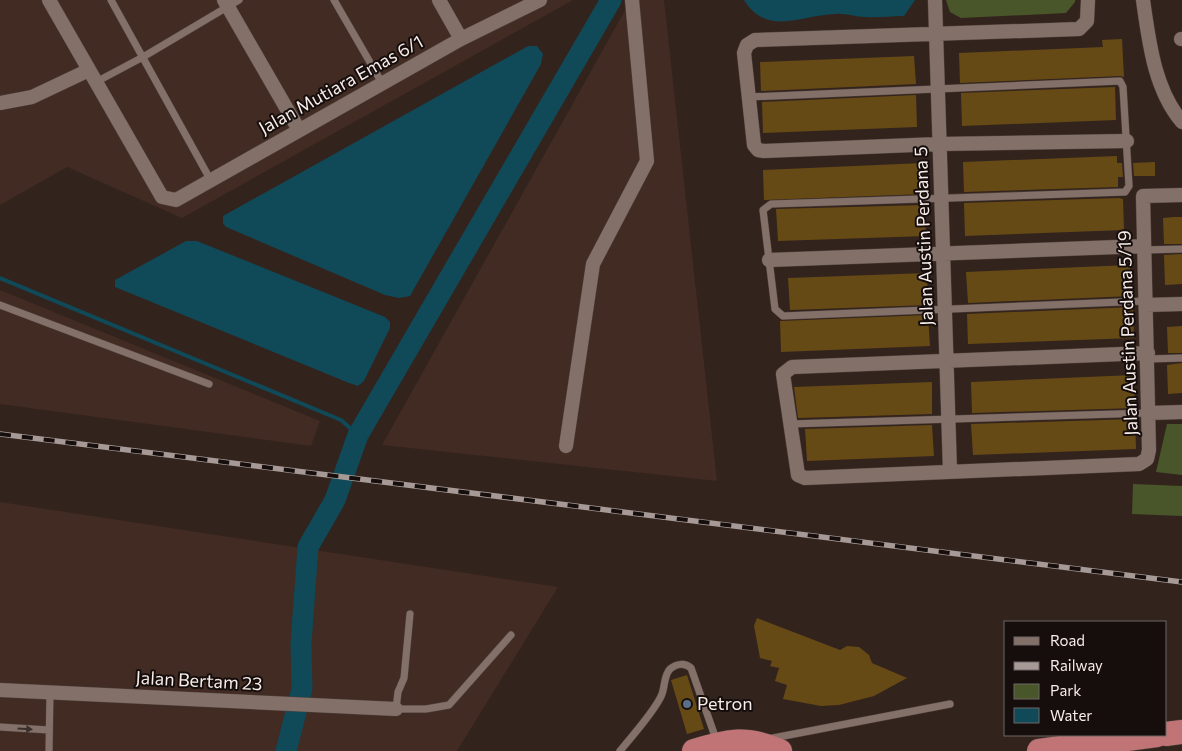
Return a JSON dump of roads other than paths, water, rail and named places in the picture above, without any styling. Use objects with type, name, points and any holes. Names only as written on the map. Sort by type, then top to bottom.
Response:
[{"type":"highway","points":[[1167,734],[1182,732]]},
{"type":"highway","points":[[1039,751],[1150,736]]},
{"type":"highway","points":[[694,751],[718,744],[745,740],[756,741],[780,751]]},
{"type":"street","points":[[0,103],[32,97],[93,76],[49,0]]},
{"type":"street","points":[[439,0],[461,39]]},
{"type":"street","name":"Jalan Mutiara Emas 6/1","points":[[93,76],[162,197],[168,200],[176,200],[210,179],[461,39],[540,0]]},
{"type":"street","points":[[566,446],[592,264],[647,161],[632,0]]},
{"type":"street","name":"Jalan Austin Perdana 5","points":[[936,0],[950,471]]},
{"type":"street","points":[[1088,0],[1087,21],[1079,29],[755,40],[747,45],[744,53],[754,145],[758,150],[764,152],[939,144],[1127,141]]},
{"type":"street","points":[[1143,0],[1159,80],[1167,100],[1182,122]]},
{"type":"street","points":[[230,2],[299,130]]},
{"type":"street","name":"Jalan Austin Perdana 5/19","points":[[950,471],[1139,464],[1147,459],[1150,450],[1150,413],[1143,196],[1182,195]]},
{"type":"street","points":[[769,260],[943,252],[1144,248]]},
{"type":"street","points":[[1146,303],[1182,304]]},
{"type":"street","points":[[950,471],[801,477],[798,475],[783,374],[792,367],[1148,356]]},
{"type":"street","points":[[1150,413],[1182,412]]},
{"type":"street","name":"Jalan Bertam 23","points":[[0,690],[396,709]]},
{"type":"lane","points":[[111,0],[210,179]]},
{"type":"lane","points":[[334,0],[382,83]]},
{"type":"lane","points":[[93,76],[143,57],[230,2]]},
{"type":"lane","points":[[749,97],[1120,81],[1123,87],[1127,141],[1129,186],[1125,192],[771,204],[763,210],[775,310],[783,316],[1146,303]]},
{"type":"lane","points":[[1144,248],[1182,249]]},
{"type":"lane","points":[[0,305],[209,384]]},
{"type":"lane","points":[[1148,356],[1182,358]]},
{"type":"lane","points":[[790,424],[1150,413]]},
{"type":"lane","points":[[410,614],[404,678],[398,692],[396,709],[426,709],[449,705],[511,635]]},
{"type":"lane","points":[[620,751],[661,697],[666,673],[674,666],[680,664],[687,664],[691,668],[718,744]]},
{"type":"lane","points":[[49,751],[50,692]]},
{"type":"lane","points":[[756,741],[950,704]]},
{"type":"lane","points":[[0,727],[49,730]]},
{"type":"water","points":[[744,0],[915,0],[904,16],[861,17],[835,14],[797,20],[774,21],[763,18],[753,11]]},
{"type":"water","points":[[528,46],[537,46],[543,54],[541,64],[410,296],[399,298],[385,295],[226,227],[223,223],[223,216]]},
{"type":"water","points":[[186,241],[197,241],[385,317],[390,322],[390,328],[364,381],[358,386],[349,383],[115,287],[115,280]]},
{"type":"waterway","points":[[286,751],[302,689],[301,644],[308,547],[335,500],[358,435],[611,0]]},
{"type":"waterway","points":[[0,278],[341,420],[358,435]]},
{"type":"railway","points":[[0,434],[1182,582]]},
{"type":"place","name":"Petron","points":[[687,704]]}]
